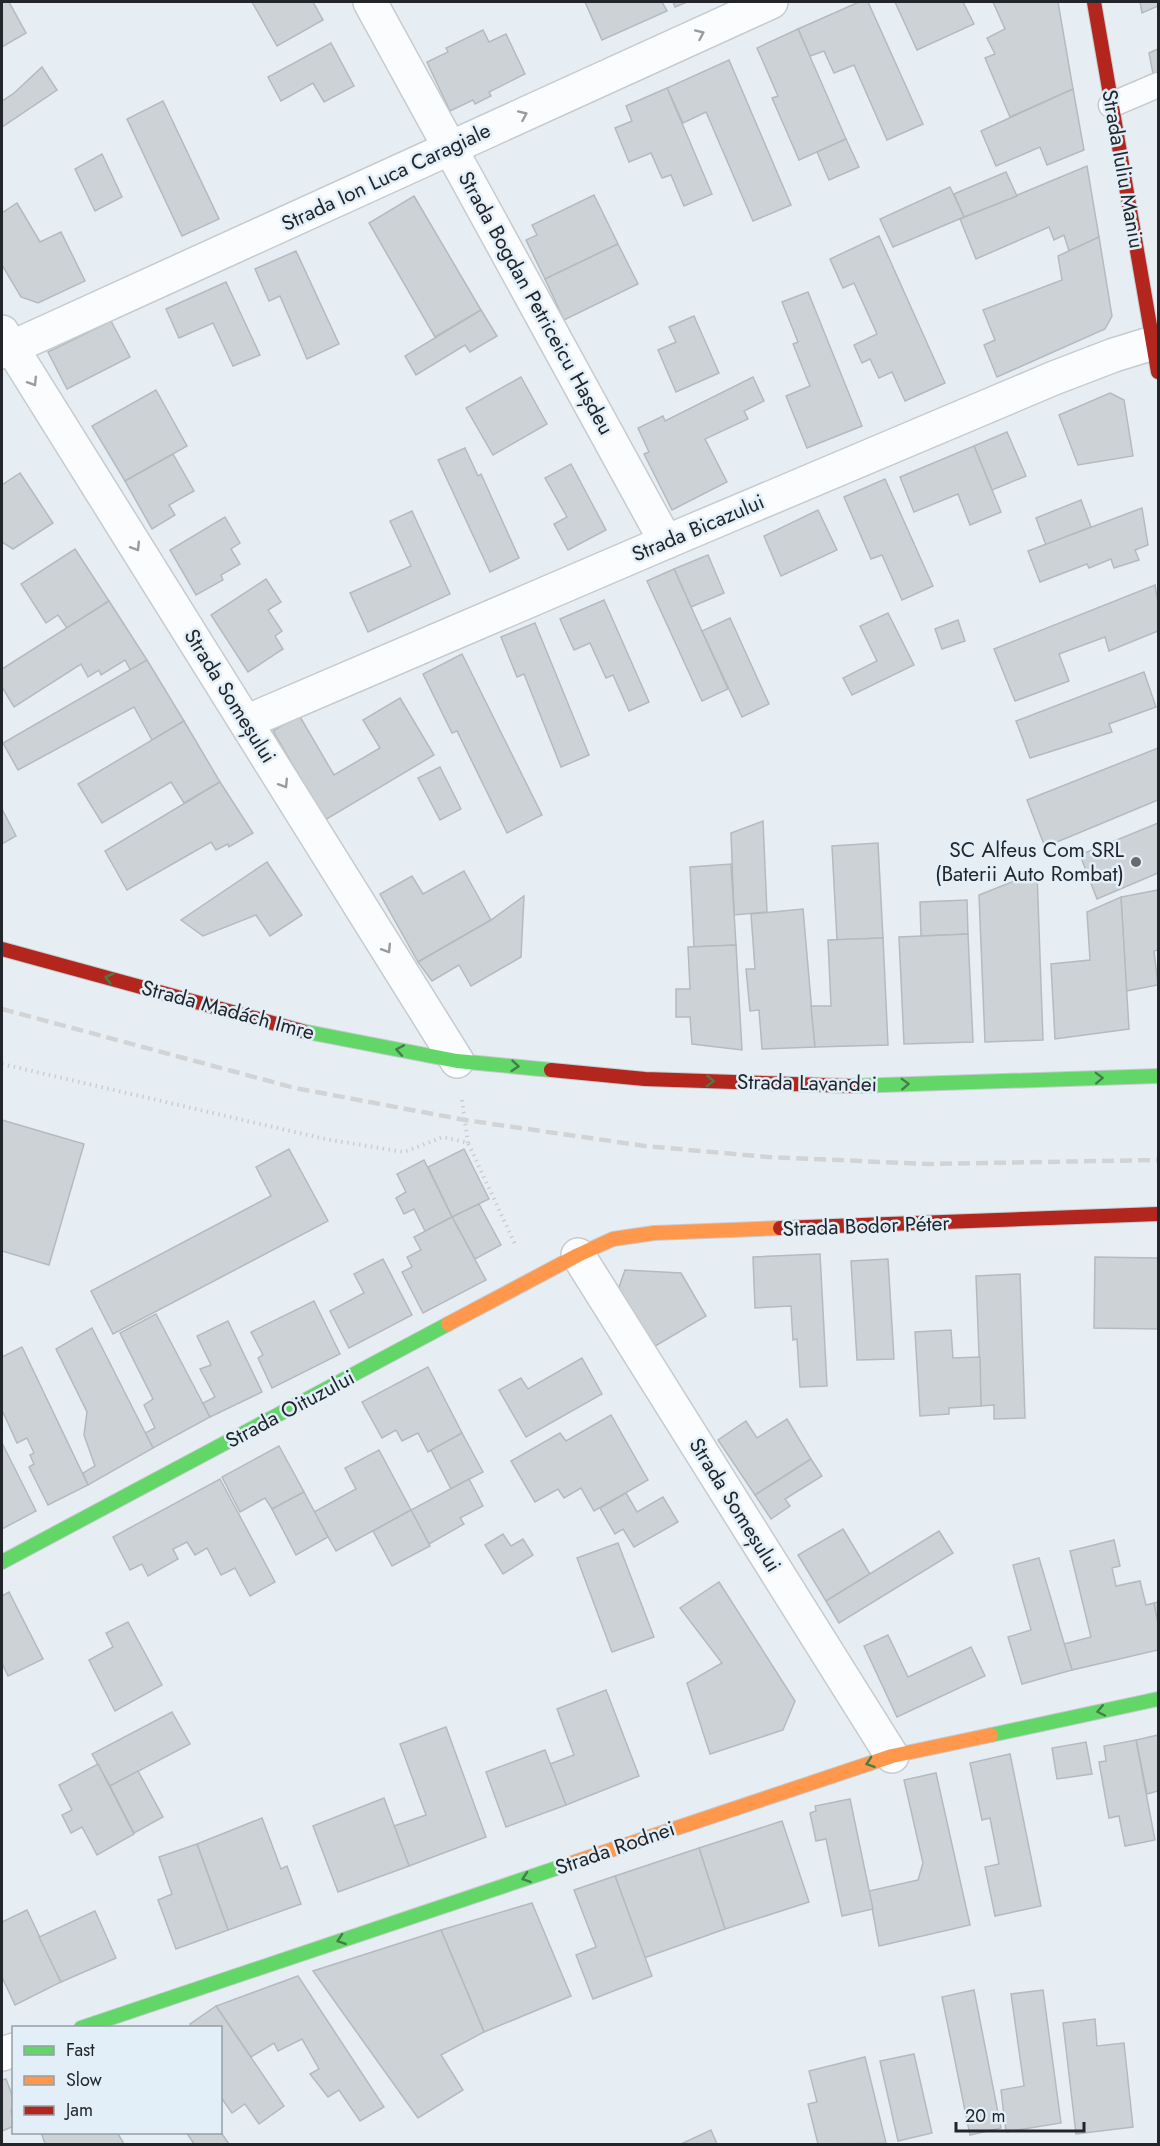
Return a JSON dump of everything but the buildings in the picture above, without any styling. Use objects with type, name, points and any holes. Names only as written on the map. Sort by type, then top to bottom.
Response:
[{"type":"street","name":"Strada Bogdan Petriceicu Hașdeu","points":[[370,2],[666,542]]},
{"type":"street","name":"Strada Ion Luca Caragiale","points":[[5,344],[450,148],[771,2]]},
{"type":"street","name":"Strada Iuliu Maniu","points":[[1094,2],[1156,357]]},
{"type":"street","name":"Strada Someșului","points":[[5,344],[246,722],[457,1061]]},
{"type":"street","name":"Strada Bicazului","points":[[246,722],[1054,378],[1114,355],[1156,357]]},
{"type":"street","name":"Strada Madách Imre","points":[[2,949],[312,1034],[457,1061]]},
{"type":"street","name":"Strada Lavandei","points":[[457,1061],[645,1079],[831,1087],[1158,1076]]},
{"type":"street","name":"Strada Bodor Péter","points":[[578,1255],[613,1239],[654,1233],[1158,1214]]},
{"type":"street","name":"Strada Someșului","points":[[578,1255],[892,1756]]},
{"type":"street","name":"Strada Oituzului","points":[[2,1562],[578,1255]]},
{"type":"street","name":"Strada Rodnei","points":[[87,2026],[892,1756],[1158,1699]]},
{"type":"lane","points":[[1111,105],[1158,85]]},
{"type":"path","points":[[2,1064],[325,1139],[404,1152],[443,1137],[468,1143],[516,1246]]},
{"type":"railway","points":[[2,1009],[295,1088],[465,1120],[645,1146],[768,1157],[928,1164],[1158,1160]]},
{"type":"traffic: fast","points":[[302,1031],[457,1061],[551,1070]]},
{"type":"traffic: fast","points":[[852,1086],[1158,1076]]},
{"type":"traffic: fast","points":[[2,1562],[448,1324]]},
{"type":"traffic: fast","points":[[991,1735],[1158,1699]]},
{"type":"traffic: fast","points":[[87,2026],[563,1866]]},
{"type":"traffic: slow","points":[[448,1324],[578,1255],[613,1239],[654,1233],[780,1228]]},
{"type":"traffic: slow","points":[[563,1866],[892,1756],[991,1735]]},
{"type":"traffic: jam","points":[[1094,2],[1158,372]]},
{"type":"traffic: jam","points":[[2,949],[302,1031]]},
{"type":"traffic: jam","points":[[551,1070],[645,1079],[852,1086]]},
{"type":"traffic: jam","points":[[780,1228],[1158,1214]]},
{"type":"place","name":"SC Alfeus Com SRL (Baterii Auto Rombat)","points":[[1136,862]]}]
